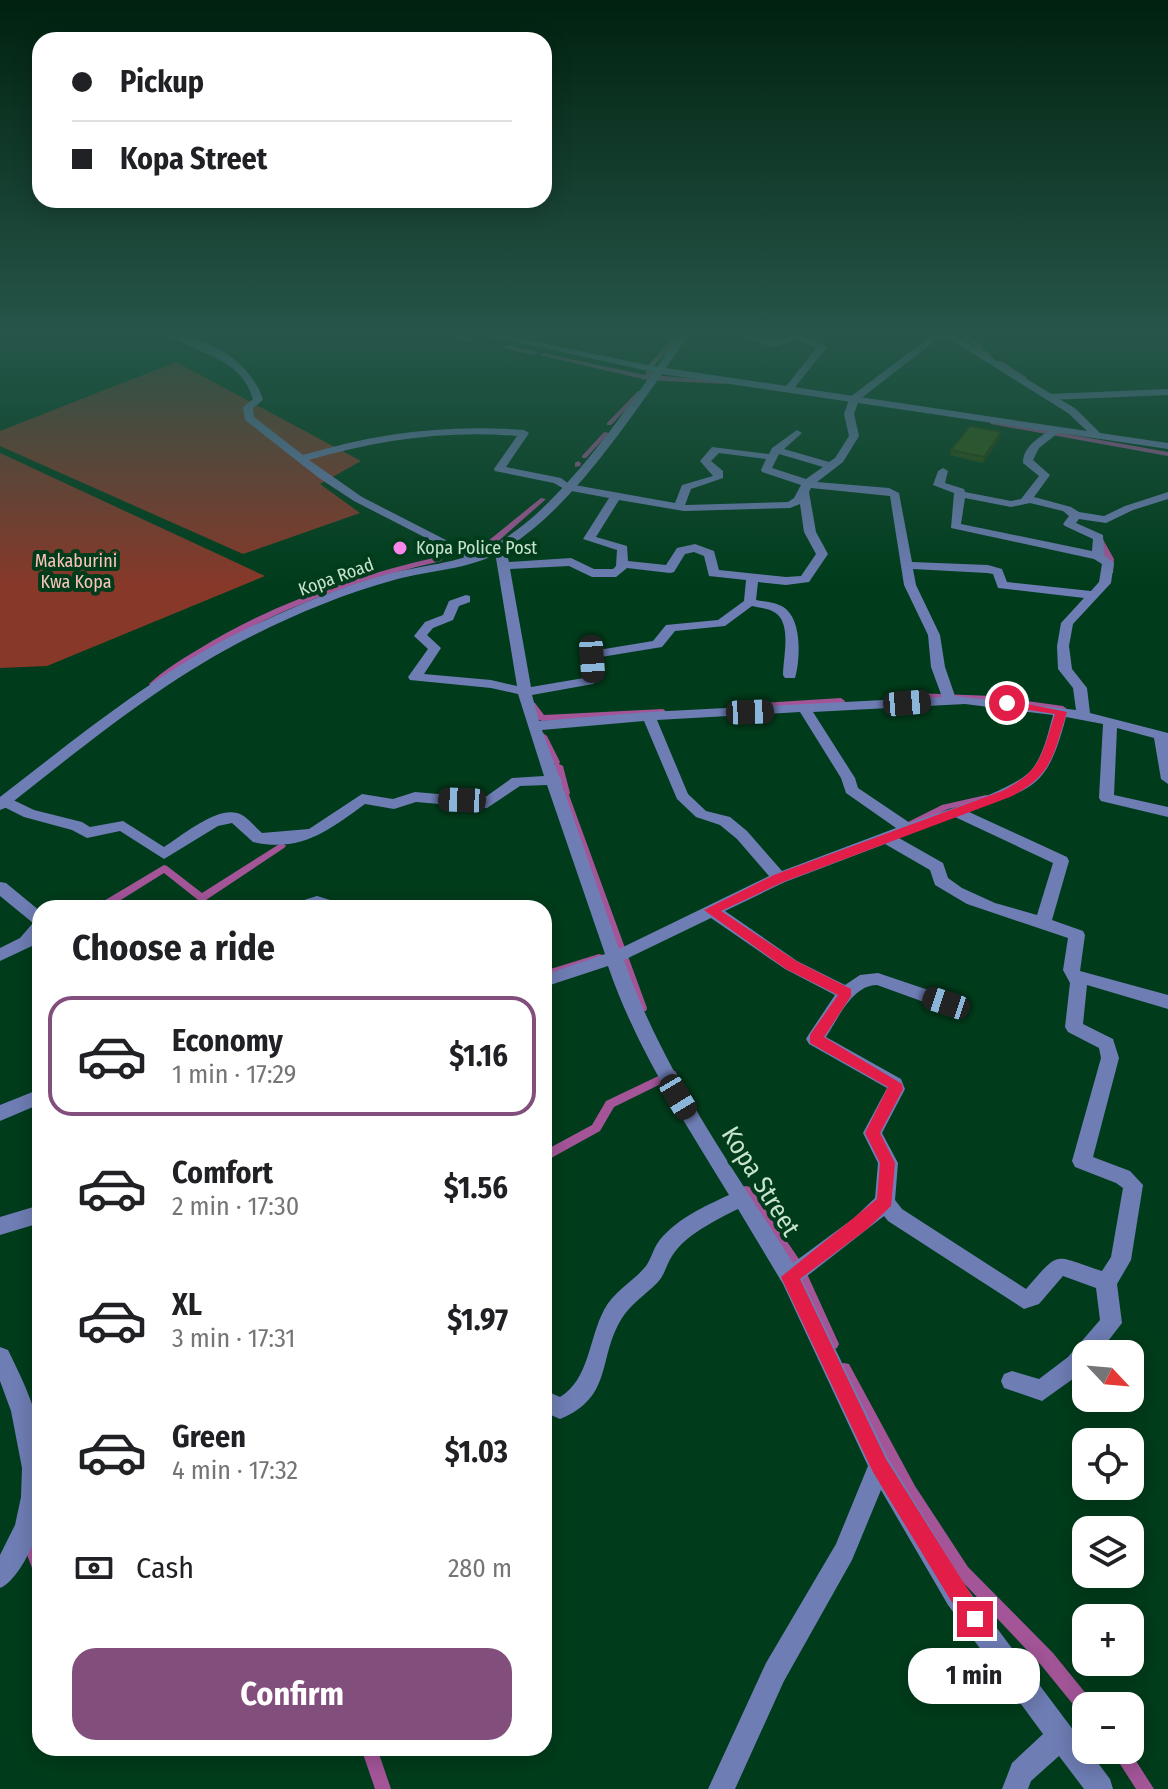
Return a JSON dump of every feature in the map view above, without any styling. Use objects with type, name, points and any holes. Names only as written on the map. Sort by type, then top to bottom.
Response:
[{"type":"street","points":[[251,419],[358,499],[473,557]]},
{"type":"street","name":"Kopa Road","points":[[3,803],[143,696],[205,654],[289,614],[387,577],[473,557],[502,556],[566,487],[621,419]]},
{"type":"street","points":[[301,459],[349,443],[484,429],[524,433],[499,469],[557,480],[566,487],[679,507],[790,505],[831,466],[854,436],[850,419]]},
{"type":"street","points":[[993,419],[1168,446]]},
{"type":"street","points":[[1081,419],[1096,434]]},
{"type":"street","points":[[959,494],[1016,504],[1028,499],[1045,475],[1027,461],[1029,454],[1058,429]]},
{"type":"street","points":[[797,433],[774,454],[766,470],[805,488],[892,492],[910,585],[934,635],[938,667],[950,700]]},
{"type":"street","points":[[679,507],[686,487],[718,478],[719,473],[705,461],[716,449],[774,454],[831,466]]},
{"type":"street","points":[[943,471],[939,485],[959,489],[955,526],[1107,560],[1108,575],[1067,623],[1063,649],[1066,670],[1080,688],[1083,715]]},
{"type":"street","points":[[622,564],[670,569],[681,551],[695,548],[710,554],[713,573],[805,579],[820,560],[821,551],[810,532],[805,488]]},
{"type":"street","points":[[1028,499],[1072,510],[1076,515],[1106,520],[1133,506],[1168,495]]},
{"type":"street","points":[[502,556],[571,562],[592,573],[616,573],[622,564],[621,546],[589,539],[615,497]]},
{"type":"street","points":[[1076,515],[1069,526],[1099,537],[1098,556]]},
{"type":"street","name":"Kopa Street","points":[[502,556],[525,692],[625,989],[667,1078],[790,1277],[880,1466],[957,1596],[1100,1789]]},
{"type":"street","points":[[907,565],[988,569],[998,572],[1002,585],[1093,595]]},
{"type":"street","points":[[750,602],[752,577]]},
{"type":"street","points":[[466,599],[453,604],[449,617],[429,625],[420,636],[435,648],[415,677],[491,684],[525,692],[588,681],[593,677],[592,659],[597,654],[657,644],[671,628],[721,623],[750,602],[780,609],[786,618],[790,628],[790,675]]},
{"type":"street","points":[[536,726],[649,716],[950,700],[1083,715],[1165,736],[1168,779]]},
{"type":"street","points":[[805,710],[848,778],[851,790],[909,830]]},
{"type":"street","points":[[552,978],[615,958],[779,878],[1015,790],[1036,777],[1049,751],[1061,712]]},
{"type":"street","points":[[649,716],[682,796],[701,814],[725,821],[742,835],[779,878]]},
{"type":"street","points":[[1110,722],[1106,798],[1168,812]]},
{"type":"street","points":[[3,803],[29,814],[77,826],[87,833],[123,826],[164,854],[223,817],[235,817],[253,835],[264,840],[295,837],[314,833],[362,799],[394,804],[415,797],[487,803],[517,781],[555,780]]},
{"type":"street","points":[[955,811],[1061,861],[1043,924]]},
{"type":"street","points":[[887,838],[937,867],[941,881],[968,899],[1077,935],[1071,970],[1077,976],[1168,1002]]},
{"type":"street","points":[[0,887],[32,916]]},
{"type":"street","points":[[711,910],[791,965],[846,993]]},
{"type":"street","points":[[0,955],[26,942],[32,934]]},
{"type":"street","points":[[1012,1381],[1042,1390],[1076,1364],[1111,1323],[1106,1282],[1121,1260],[1133,1185],[1123,1177],[1082,1161],[1110,1058],[1107,1044],[1074,1027],[1079,998],[1077,976]]},
{"type":"street","points":[[946,1003],[878,979],[866,979],[846,993],[815,1039],[895,1084],[896,1089],[872,1133],[888,1163],[885,1202],[895,1215],[1024,1299],[1032,1297],[1059,1266],[1076,1268],[1106,1282]]},
{"type":"street","points":[[0,1113],[32,1099]]},
{"type":"street","points":[[552,1404],[560,1408],[576,1400],[595,1366],[608,1323],[624,1297],[651,1275],[667,1247],[712,1214],[742,1198]]},
{"type":"street","points":[[790,1277],[885,1202]]},
{"type":"street","points":[[0,1226],[32,1216]]},
{"type":"street","points":[[0,1357],[20,1406],[32,1460]]},
{"type":"street","points":[[721,1789],[787,1649],[844,1552],[880,1466]]},
{"type":"street","points":[[0,1576],[12,1562],[30,1523],[32,1503]]},
{"type":"street","points":[[1015,1789],[1021,1772],[1061,1736]]},
{"type":"green space","points":[[29,419],[283,419],[361,461],[320,484],[360,513],[243,554],[0,446],[0,431]]},
{"type":"green space","name":"Makaburini Kwa Kopa","points":[[0,453],[265,576],[47,666],[0,668]]},
{"type":"building","points":[[970,426],[1001,432],[984,457],[951,450]]},
{"type":"waterway","points":[[609,424],[613,419]]},
{"type":"waterway","points":[[993,423],[1168,454]]},
{"type":"waterway","points":[[584,457],[606,433]]},
{"type":"waterway","points":[[470,550],[491,543],[543,499]]},
{"type":"waterway","points":[[1097,536],[1110,559],[1110,571]]},
{"type":"waterway","points":[[153,684],[218,641],[288,605],[363,578],[438,559]]},
{"type":"waterway","points":[[914,696],[993,699]]},
{"type":"waterway","points":[[731,708],[841,701]]},
{"type":"waterway","points":[[1013,702],[1029,704]]},
{"type":"waterway","points":[[1032,704],[1063,709]]},
{"type":"waterway","points":[[532,705],[542,718],[663,712]]},
{"type":"waterway","points":[[543,736],[556,762]]},
{"type":"waterway","points":[[558,766],[565,793]]},
{"type":"waterway","points":[[566,797],[642,1008]]},
{"type":"waterway","points":[[907,826],[945,807],[986,798]]},
{"type":"waterway","points":[[114,900],[164,868],[202,898],[281,846]]},
{"type":"waterway","points":[[552,973],[599,958]]},
{"type":"waterway","points":[[552,1153],[596,1128],[610,1104],[671,1074]]},
{"type":"waterway","points":[[746,1191],[798,1269],[832,1344]]},
{"type":"waterway","points":[[844,1369],[910,1491],[963,1572],[1047,1659],[1074,1692]]},
{"type":"waterway","points":[[372,1756],[383,1789]]},
{"type":"waterway","points":[[1129,1764],[1146,1789]]},
{"type":"place","name":"Kopa Police Post","points":[[400,548]]},
{"type":"route","points":[[975,1619],[957,1596],[880,1466],[790,1277],[885,1202],[888,1163],[872,1133],[896,1089],[895,1084],[815,1039],[846,993],[791,965],[711,910],[779,878],[1006,794],[1031,781],[1045,762],[1061,712],[1007,703]]}]
